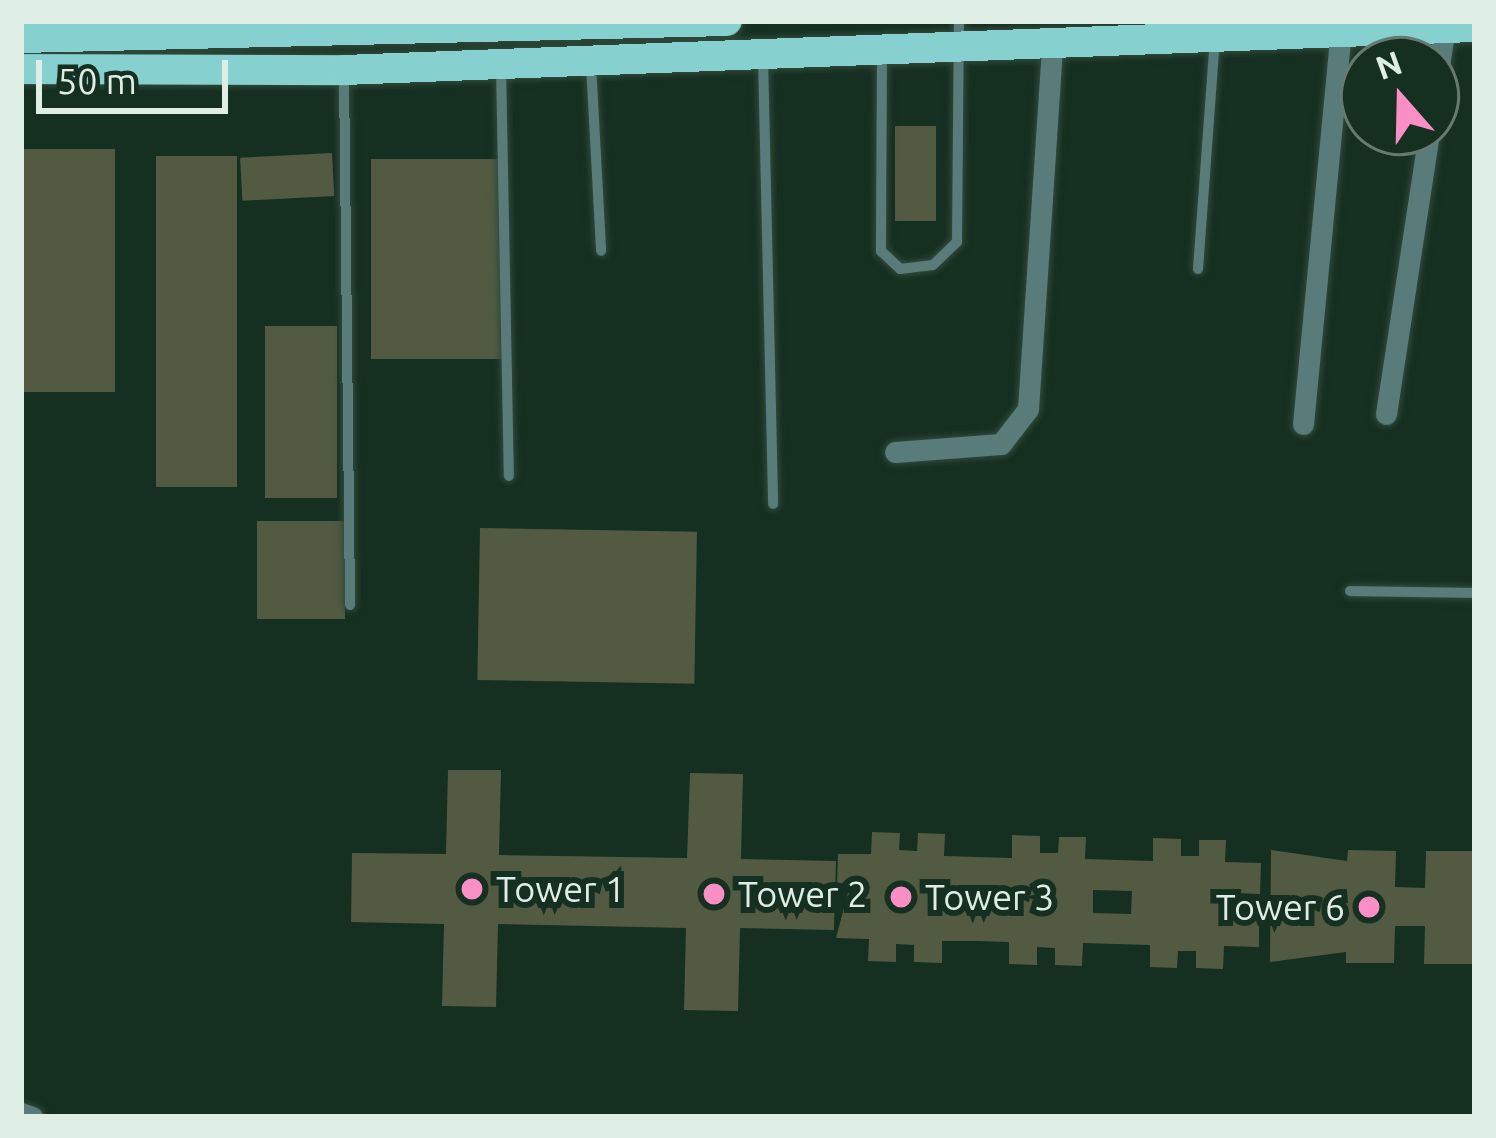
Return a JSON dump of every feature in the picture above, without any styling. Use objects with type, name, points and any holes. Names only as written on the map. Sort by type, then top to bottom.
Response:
[{"type":"main road","points":[[21,38],[185,29],[229,37],[260,28],[727,21]]},
{"type":"main road","points":[[21,69],[344,70],[763,54],[882,46],[960,32],[1052,43],[1460,27]]},
{"type":"main road","points":[[227,72],[229,37]]},
{"type":"street","points":[[1303,424],[1341,32]]},
{"type":"street","points":[[895,452],[1001,444],[1028,409],[1052,43]]},
{"type":"street","points":[[1386,414],[1425,156]]},
{"type":"street","points":[[21,1113],[32,1117]]},
{"type":"lane","points":[[882,46],[881,251],[900,269],[933,265],[957,242],[960,32]]},
{"type":"lane","points":[[1198,269],[1215,36]]},
{"type":"lane","points":[[763,54],[773,504]]},
{"type":"lane","points":[[591,60],[601,251]]},
{"type":"lane","points":[[501,64],[509,476]]},
{"type":"lane","points":[[344,70],[350,604]]},
{"type":"lane","points":[[1350,591],[1475,592]]},
{"type":"building","points":[[895,126],[936,126],[936,221],[895,221]]},
{"type":"building","points":[[21,149],[115,149],[115,392],[21,392]]},
{"type":"building","points":[[332,153],[334,196],[242,201],[240,158]]},
{"type":"building","points":[[156,156],[237,156],[237,487],[156,487]]},
{"type":"building","points":[[371,159],[502,159],[502,359],[371,359]]},
{"type":"building","points":[[265,326],[337,326],[337,498],[265,498]]},
{"type":"building","points":[[257,521],[345,521],[345,619],[257,619]]},
{"type":"building","points":[[480,528],[697,532],[694,684],[477,680]]},
{"type":"building","points":[[448,770],[501,770],[499,855],[687,858],[690,773],[743,774],[741,859],[836,861],[834,930],[740,928],[738,1011],[684,1010],[686,928],[498,924],[496,1007],[442,1006],[444,924],[351,922],[352,853],[446,854]]},
{"type":"building","points":[[872,832],[900,833],[899,850],[917,851],[918,833],[945,834],[944,856],[1012,858],[1012,835],[1040,836],[1040,853],[1058,853],[1059,837],[1086,837],[1085,859],[1153,861],[1153,838],[1181,839],[1181,856],[1199,856],[1199,840],[1226,840],[1225,862],[1261,863],[1260,894],[1234,893],[1234,916],[1259,917],[1259,947],[1224,946],[1223,969],[1196,968],[1196,951],[1178,951],[1177,968],[1150,967],[1150,945],[1083,943],[1082,966],[1055,965],[1055,948],[1037,947],[1037,965],[1009,964],[1009,942],[977,941],[942,941],[942,963],[914,962],[914,945],[896,944],[896,962],[868,961],[869,939],[836,938],[850,885],[837,885],[838,854],[871,854]],"holes":[[[952,887],[991,888],[990,911],[952,910]],[[1093,890],[1132,891],[1131,914],[1093,913]]]},
{"type":"building","name":"Tower 6","points":[[1271,850],[1347,861],[1348,850],[1396,851],[1395,887],[1425,888],[1426,851],[1475,851],[1473,964],[1424,964],[1425,926],[1395,926],[1394,963],[1346,963],[1346,952],[1270,962]]},
{"type":"place","name":"Tower 1","points":[[472,889]]},
{"type":"place","name":"Tower 2","points":[[714,894]]},
{"type":"place","name":"Tower 3","points":[[901,897]]},
{"type":"place","name":"Tower 6","points":[[1369,907]]}]
